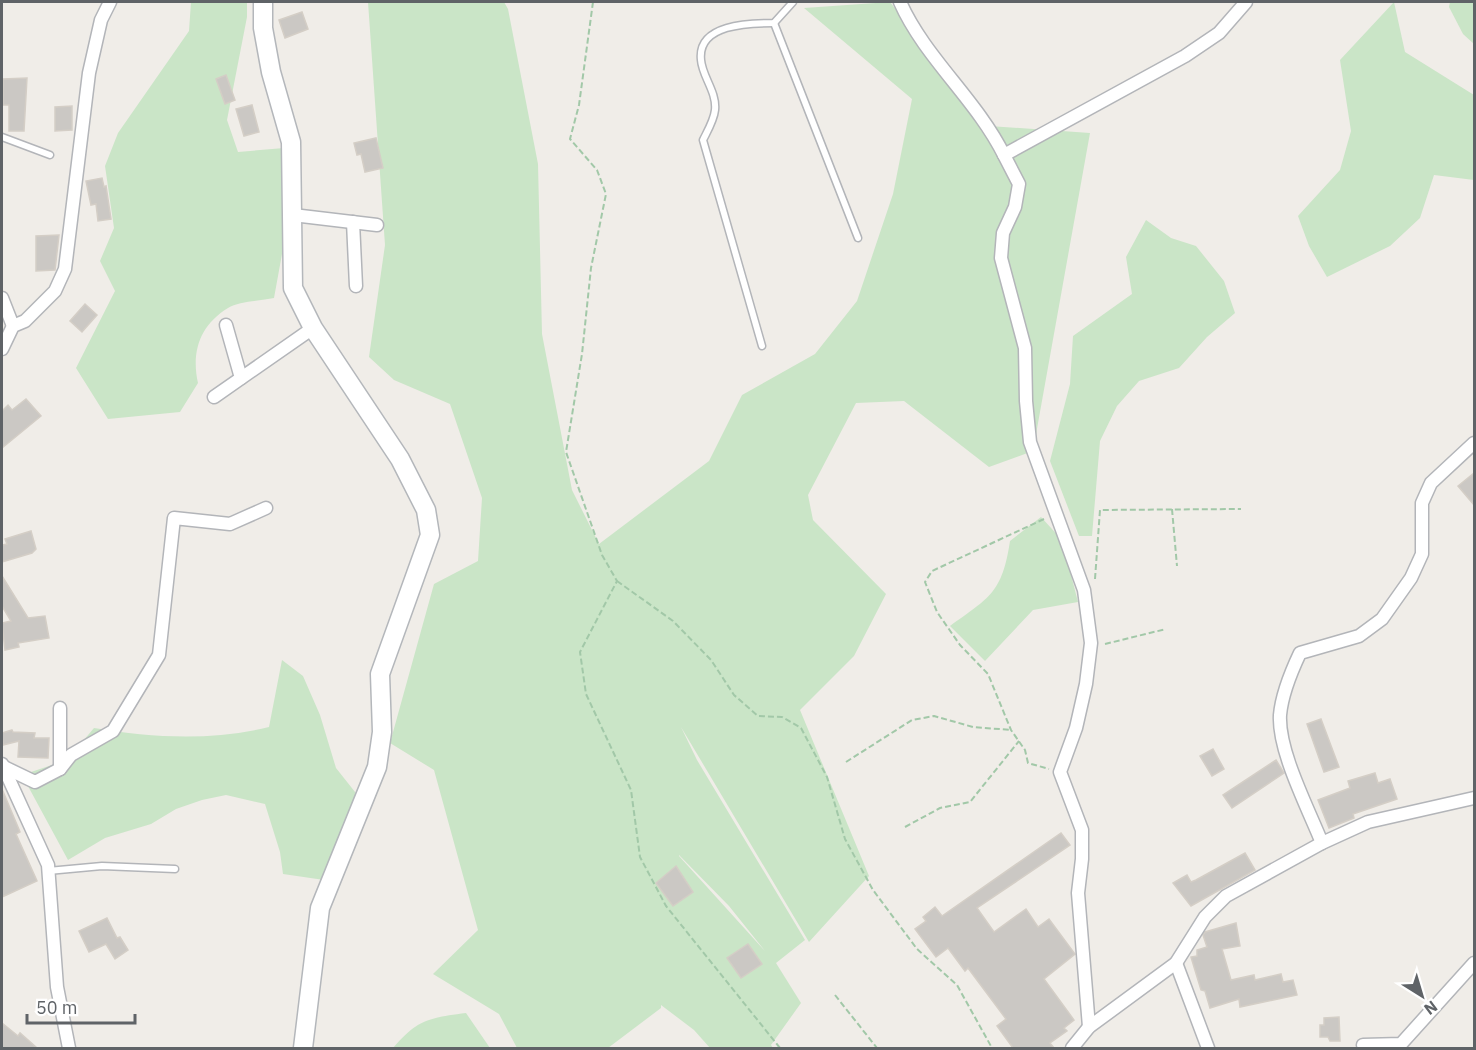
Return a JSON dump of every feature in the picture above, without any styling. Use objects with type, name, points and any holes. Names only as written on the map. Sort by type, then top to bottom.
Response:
[{"type":"street","points":[[2,349],[13,326],[25,321],[54,291],[65,269],[89,73],[101,21],[110,2]]},
{"type":"street","points":[[263,2],[263,28],[271,72],[291,142],[293,288],[313,328],[400,459],[426,510],[430,535],[380,674],[382,732],[376,767],[320,908],[303,1048]]},
{"type":"street","points":[[900,2],[912,27],[989,126],[1018,184],[1016,207],[1003,232],[1001,258],[1025,348],[1026,401],[1030,442],[1083,585],[1091,648],[1076,728],[1060,772],[1082,830],[1082,859],[1078,893],[1089,1027]]},
{"type":"street","points":[[1004,155],[1185,56],[1219,33],[1246,2]]},
{"type":"street","points":[[293,215],[377,225]]},
{"type":"street","points":[[353,222],[356,286]]},
{"type":"street","points":[[2,298],[13,326]]},
{"type":"street","points":[[226,325],[241,378]]},
{"type":"street","points":[[214,397],[313,328]]},
{"type":"street","points":[[1322,843],[1281,740],[1280,714],[1288,680],[1300,653],[1359,636],[1382,619],[1411,578],[1422,554],[1422,503],[1431,483],[1474,443]]},
{"type":"street","points":[[3,765],[34,782],[60,769],[71,754],[113,731],[159,655],[174,518],[230,524],[266,508]]},
{"type":"street","points":[[60,708],[60,769]]},
{"type":"street","points":[[3,765],[48,865],[57,987],[69,1048]]},
{"type":"street","points":[[1072,1048],[1089,1027],[1176,963],[1204,917],[1226,896],[1322,843],[1368,822],[1474,798]]},
{"type":"street","points":[[1176,963],[1208,1048]]},
{"type":"street","points":[[1363,1045],[1402,1046],[1474,963]]},
{"type":"lane","points":[[762,346],[703,140],[716,107],[701,61],[702,45],[712,33],[752,22],[774,22],[791,2]]},
{"type":"lane","points":[[774,22],[858,238]]},
{"type":"lane","points":[[2,137],[50,155]]},
{"type":"lane","points":[[48,871],[102,866],[175,869]]},
{"type":"path","points":[[593,2],[579,105],[570,139],[597,171],[606,194],[591,267],[582,354],[566,452],[602,555],[617,581],[673,621],[711,660],[734,695],[758,716],[782,717],[801,728],[827,777],[846,839],[873,890],[917,949],[957,985],[992,1048]]},
{"type":"path","points":[[1172,509],[1177,566]]},
{"type":"path","points":[[1083,585],[1095,579],[1100,510],[1241,509]]},
{"type":"path","points":[[1056,513],[933,571],[925,582],[937,612],[960,645],[988,674],[1011,730],[1025,750],[1028,763],[1060,772]]},
{"type":"path","points":[[617,581],[580,652],[586,694],[631,790],[640,857],[666,906],[780,1048]]},
{"type":"path","points":[[1091,648],[1166,629]]},
{"type":"path","points":[[846,762],[912,720],[934,716],[973,727],[1011,730]]},
{"type":"path","points":[[905,828],[939,808],[970,802],[1019,741]]},
{"type":"path","points":[[835,995],[877,1048]]},
{"type":"green space","points":[[191,2],[247,2],[247,17],[227,120],[238,152],[284,148],[284,243],[274,298],[228,308],[218,315],[204,331],[197,350],[198,383],[180,412],[108,419],[76,368],[115,291],[100,261],[114,228],[105,166],[118,133],[189,31]]},
{"type":"green space","points":[[368,2],[504,2],[508,9],[538,164],[542,334],[572,490],[599,544],[709,461],[742,395],[815,354],[857,301],[893,194],[912,99],[804,8],[890,2],[989,126],[1090,133],[1033,451],[989,467],[904,401],[856,403],[808,495],[813,520],[886,594],[854,656],[800,710],[869,876],[809,942],[681,727],[697,760],[805,940],[776,963],[801,1003],[771,1045],[773,1048],[710,1048],[694,1030],[661,1005],[661,1008],[608,1048],[517,1048],[499,1014],[433,974],[478,930],[434,770],[390,743],[434,584],[478,561],[482,498],[450,404],[394,380],[369,357],[385,245]],"holes":[[[679,855],[729,906],[765,951]]]},
{"type":"green space","points":[[1394,2],[1405,52],[1474,95],[1474,180],[1434,175],[1420,218],[1390,246],[1327,277],[1309,246],[1298,216],[1340,170],[1351,131],[1340,60]]},
{"type":"green space","points":[[1450,2],[1474,2],[1474,44],[1463,34],[1449,7]]},
{"type":"green space","points":[[1146,220],[1171,238],[1196,246],[1224,281],[1235,313],[1207,337],[1179,368],[1139,381],[1117,406],[1100,441],[1092,536],[1079,536],[1050,461],[1070,384],[1073,336],[1132,294],[1126,257]]},
{"type":"green space","points":[[1041,517],[1062,540],[1078,602],[1033,610],[985,661],[950,626],[992,592],[1003,572],[1010,541]]},
{"type":"green space","points":[[282,660],[303,676],[320,715],[336,768],[359,797],[331,881],[283,874],[280,852],[265,804],[226,795],[176,809],[151,824],[105,838],[68,860],[22,775],[67,760],[94,728],[160,736],[204,736],[269,727]]},
{"type":"green space","points":[[466,1013],[490,1048],[393,1048],[410,1031],[425,1021]]},
{"type":"building","points":[[302,12],[308,29],[285,38],[279,20]]},
{"type":"building","points":[[226,75],[235,100],[225,104],[216,79]]},
{"type":"building","points":[[27,78],[24,131],[9,131],[9,105],[3,105],[3,79]]},
{"type":"building","points":[[252,105],[259,132],[244,136],[236,109]]},
{"type":"building","points":[[72,106],[72,130],[55,131],[55,107]]},
{"type":"building","points":[[376,138],[383,168],[365,172],[361,154],[357,155],[354,143]]},
{"type":"building","points":[[102,178],[104,187],[106,186],[111,219],[98,221],[96,204],[91,205],[86,181]]},
{"type":"building","points":[[59,235],[55,270],[36,271],[36,236]]},
{"type":"building","points":[[85,304],[97,315],[82,332],[70,321]]},
{"type":"building","points":[[26,399],[41,416],[2,448],[2,411],[8,405],[12,410]]},
{"type":"building","points":[[1474,473],[1474,505],[1458,486]]},
{"type":"building","points":[[31,531],[36,549],[32,553],[2,562],[2,545],[7,544],[5,539]]},
{"type":"building","points":[[2,576],[28,618],[45,616],[49,638],[18,643],[19,647],[5,650],[2,623],[11,621],[2,606]]},
{"type":"building","points":[[1321,719],[1339,767],[1324,772],[1307,724]]},
{"type":"building","points":[[12,730],[13,732],[35,733],[34,738],[49,738],[48,758],[18,757],[19,741],[3,745],[2,733]]},
{"type":"building","points":[[1213,749],[1224,769],[1212,776],[1200,756]]},
{"type":"building","points":[[1276,760],[1284,773],[1232,808],[1223,795]]},
{"type":"building","points":[[1375,773],[1378,783],[1390,779],[1397,799],[1353,814],[1354,818],[1329,828],[1318,800],[1350,788],[1348,781]]},
{"type":"building","points":[[2,789],[20,832],[16,834],[37,881],[2,897]]},
{"type":"building","points":[[1061,833],[1070,845],[977,908],[994,932],[1026,909],[1038,927],[1049,919],[1075,954],[1044,979],[1074,1020],[1064,1028],[1067,1031],[1050,1043],[1054,1048],[1013,1048],[997,1026],[1006,1019],[968,968],[965,971],[948,948],[936,957],[915,929],[926,921],[923,917],[935,907],[942,916]]},
{"type":"building","points":[[1245,853],[1255,870],[1191,906],[1173,883],[1187,875],[1191,882],[1196,880]]},
{"type":"building","points":[[676,866],[693,892],[673,906],[656,883]]},
{"type":"building","points":[[107,918],[117,938],[120,937],[128,950],[115,959],[106,944],[89,952],[79,931]]},
{"type":"building","points":[[1236,923],[1240,946],[1222,949],[1231,980],[1254,975],[1255,980],[1281,974],[1283,982],[1293,980],[1297,995],[1240,1007],[1239,999],[1210,1008],[1205,991],[1201,990],[1191,957],[1197,956],[1197,950],[1207,947],[1203,935],[1205,932]]},
{"type":"building","points":[[748,944],[762,964],[741,978],[727,958]]},
{"type":"building","points":[[1339,1017],[1340,1041],[1330,1041],[1328,1037],[1320,1037],[1320,1025],[1324,1025],[1324,1018]]},
{"type":"building","points":[[2,1023],[18,1036],[20,1033],[37,1048],[2,1048]]}]
